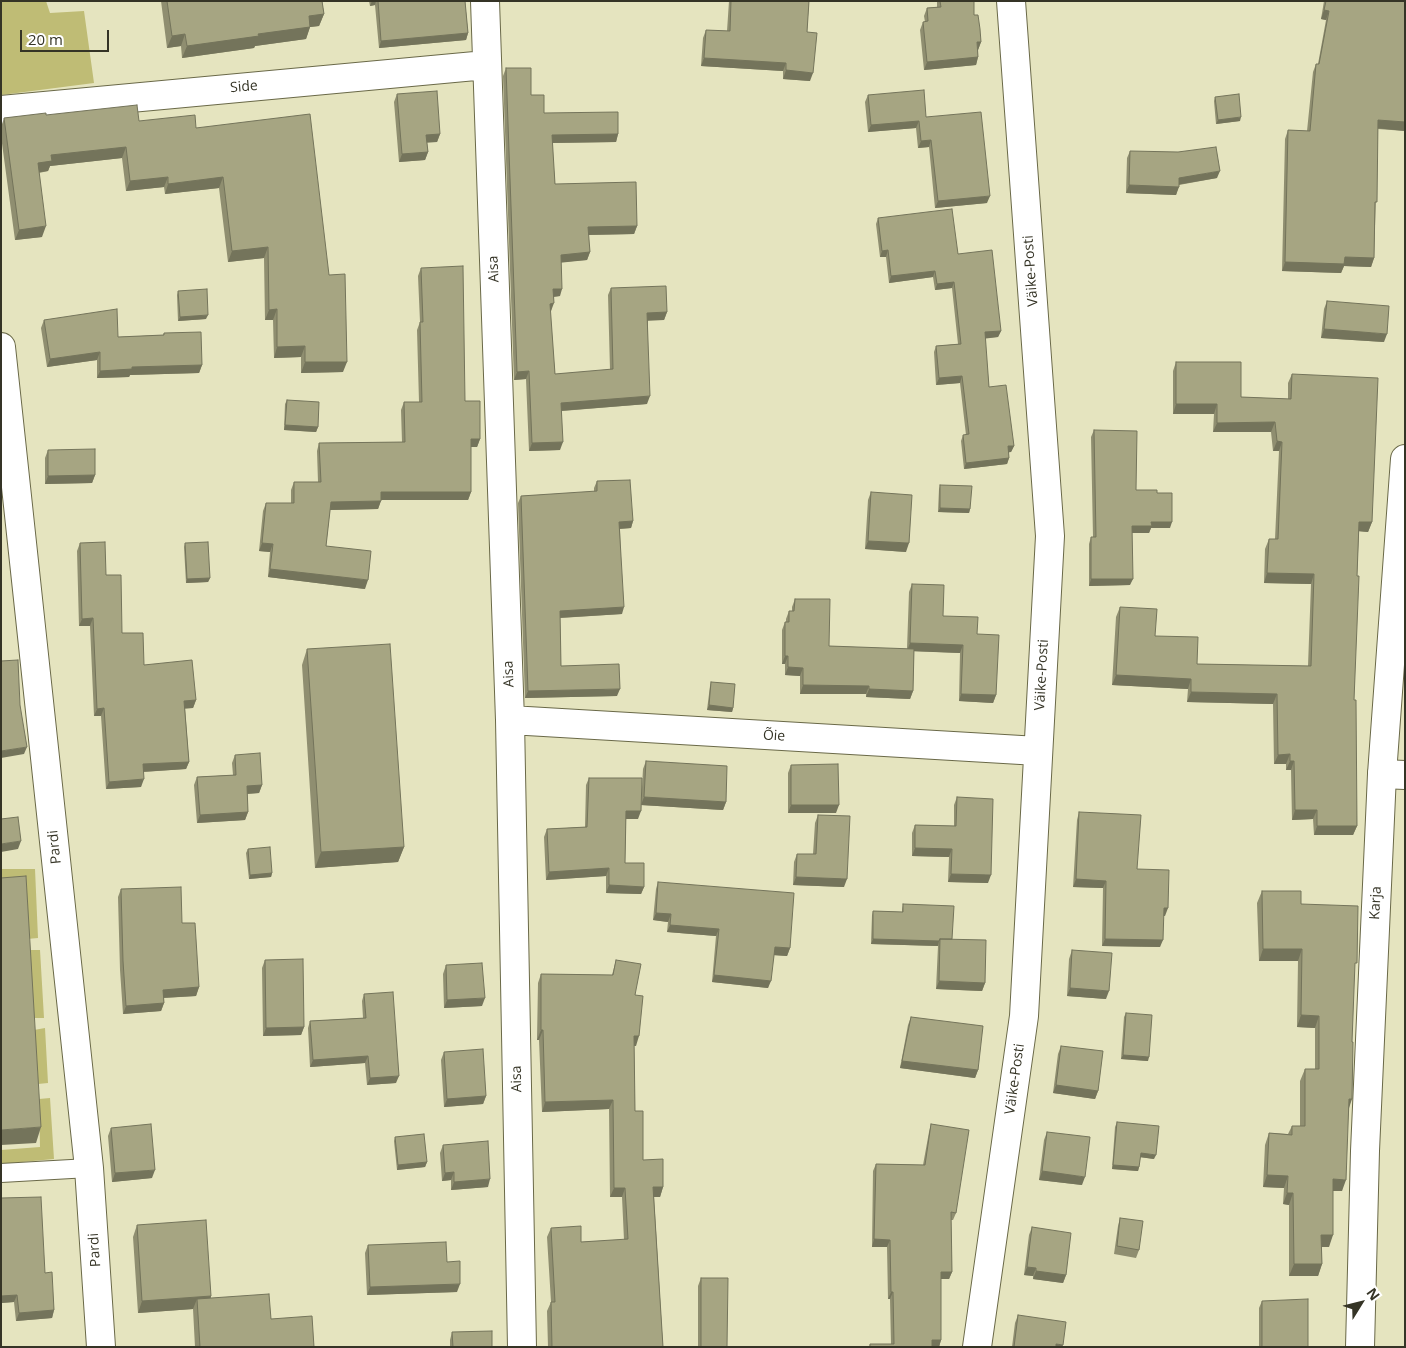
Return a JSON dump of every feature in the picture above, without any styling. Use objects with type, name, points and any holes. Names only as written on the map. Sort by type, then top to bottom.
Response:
[{"type":"street","name":"Aisa","points":[[485,1],[510,720],[522,1347]]},
{"type":"street","name":"Väike-Posti","points":[[977,1347],[1024,1016],[1050,536],[1010,1]]},
{"type":"street","name":"Side","points":[[1,110],[486,65]]},
{"type":"street","name":"Pardi","points":[[1,347],[89,1168],[101,1347]]},
{"type":"street","name":"Karja","points":[[1360,1347],[1364,1151],[1393,774],[1405,459]]},
{"type":"street","name":"Õie","points":[[510,720],[1038,751]]},
{"type":"lane","points":[[1,1173],[89,1168]]},
{"type":"shaded area","points":[[1,1],[46,1],[50,13],[84,11],[94,83],[1,95]]},
{"type":"shaded area","points":[[1,869],[35,869],[38,938],[27,939],[1,889]]},
{"type":"shaded area","points":[[30,950],[40,950],[44,1018],[32,1018]]},
{"type":"shaded area","points":[[45,1028],[48,1083],[38,1084],[34,1030]]},
{"type":"shaded area","points":[[50,1098],[54,1159],[1,1164],[1,1150],[40,1147],[39,1099]]},
{"type":"building","points":[[167,1],[322,1],[324,14],[309,16],[310,27],[187,46],[185,34],[172,36]]},
{"type":"building","points":[[378,1],[465,1],[468,33],[381,41]]},
{"type":"building","points":[[731,1],[809,1],[807,32],[817,33],[813,73],[786,70],[786,63],[704,58],[706,30],[730,31]]},
{"type":"building","points":[[940,1],[974,1],[974,15],[978,15],[981,42],[977,42],[978,57],[927,62],[923,22],[928,21],[927,8],[941,7]]},
{"type":"building","points":[[1326,1],[1405,1],[1405,122],[1378,120],[1374,258],[1345,257],[1344,264],[1285,262],[1288,130],[1310,131],[1316,64],[1319,64],[1329,11],[1324,10]]},
{"type":"building","points":[[506,68],[531,68],[531,95],[544,95],[544,113],[618,112],[618,134],[552,135],[555,184],[636,182],[637,226],[588,227],[590,252],[561,255],[562,289],[553,289],[554,303],[550,304],[555,374],[613,369],[611,288],[666,286],[667,312],[647,313],[650,396],[561,403],[563,442],[532,443],[529,371],[517,372]]},
{"type":"building","points":[[924,90],[926,117],[981,112],[990,196],[938,201],[931,140],[921,141],[919,121],[871,125],[868,95]]},
{"type":"building","points":[[437,91],[440,134],[426,135],[428,152],[402,154],[397,94]]},
{"type":"building","points":[[1239,94],[1241,117],[1218,120],[1215,97]]},
{"type":"building","points":[[137,105],[139,121],[195,115],[196,128],[310,114],[329,275],[345,274],[347,362],[305,362],[305,346],[277,347],[277,309],[269,310],[268,247],[232,251],[223,177],[168,184],[168,177],[130,181],[126,147],[51,155],[52,161],[38,163],[46,226],[19,230],[4,118]]},
{"type":"building","points":[[1216,147],[1220,171],[1179,178],[1179,187],[1129,185],[1130,151],[1178,152]]},
{"type":"building","points":[[952,209],[958,254],[992,250],[1001,331],[985,332],[989,387],[1006,385],[1014,446],[1008,446],[1009,458],[966,463],[963,435],[969,434],[962,376],[939,378],[936,346],[961,344],[954,282],[937,284],[935,271],[891,276],[888,250],[882,251],[878,218]]},
{"type":"building","points":[[463,266],[465,401],[480,401],[480,439],[471,439],[471,492],[381,492],[381,501],[331,502],[326,546],[371,551],[368,580],[270,569],[273,544],[262,543],[266,503],[294,503],[294,482],[321,482],[319,443],[405,442],[404,402],[422,402],[420,322],[423,322],[421,268]]},
{"type":"building","points":[[207,289],[208,315],[180,317],[178,291]]},
{"type":"building","points":[[1327,301],[1389,306],[1387,334],[1324,329]]},
{"type":"building","points":[[117,309],[118,337],[201,332],[202,365],[132,367],[132,369],[100,371],[100,352],[50,359],[44,320]]},
{"type":"building","points":[[1176,362],[1241,362],[1241,397],[1291,399],[1292,374],[1378,378],[1372,522],[1359,522],[1357,576],[1359,576],[1354,700],[1356,700],[1357,826],[1317,826],[1317,810],[1295,810],[1294,761],[1290,761],[1290,754],[1278,755],[1277,694],[1191,692],[1191,679],[1116,675],[1120,607],[1157,609],[1155,636],[1198,637],[1197,664],[1311,666],[1314,574],[1267,573],[1269,539],[1278,539],[1282,442],[1277,441],[1275,422],[1217,423],[1217,404],[1176,404]]},
{"type":"building","points":[[287,400],[319,402],[318,427],[285,425]]},
{"type":"building","points":[[1094,430],[1137,431],[1136,490],[1157,490],[1157,493],[1172,493],[1172,522],[1151,522],[1152,526],[1132,526],[1133,579],[1091,579],[1091,537],[1096,537]]},
{"type":"building","points":[[95,449],[95,475],[48,476],[48,450]]},
{"type":"building","points":[[630,480],[633,521],[619,522],[624,607],[560,611],[561,666],[619,664],[620,689],[528,691],[521,496],[597,491],[597,481]]},
{"type":"building","points":[[940,485],[972,486],[970,509],[940,508]]},
{"type":"building","points":[[871,492],[912,495],[909,543],[868,541]]},
{"type":"building","points":[[105,542],[106,575],[121,575],[122,633],[143,633],[144,665],[192,660],[196,700],[184,701],[189,762],[143,764],[144,779],[109,782],[104,708],[97,709],[93,618],[82,619],[80,543]]},
{"type":"building","points":[[208,542],[210,578],[187,579],[185,543]]},
{"type":"building","points":[[912,584],[944,585],[943,616],[978,617],[977,634],[999,635],[996,695],[961,694],[963,645],[910,643]]},
{"type":"building","points":[[795,599],[830,599],[829,646],[914,649],[913,691],[869,689],[869,686],[803,685],[803,668],[788,667],[788,656],[785,656],[785,622],[789,622],[789,611],[794,611]]},
{"type":"building","points":[[390,644],[404,847],[321,852],[307,649]]},
{"type":"building","points":[[18,660],[20,705],[27,747],[1,751],[1,661]]},
{"type":"building","points":[[711,682],[735,684],[733,708],[709,705]]},
{"type":"building","points":[[260,753],[262,785],[247,786],[248,812],[200,815],[197,777],[236,775],[235,755]]},
{"type":"building","points":[[646,761],[727,766],[726,802],[644,797]]},
{"type":"building","points":[[838,764],[839,805],[791,805],[791,765]]},
{"type":"building","points":[[589,778],[642,778],[641,811],[626,811],[625,863],[644,863],[644,887],[609,885],[609,868],[549,872],[547,829],[587,827]]},
{"type":"building","points":[[957,797],[993,799],[991,875],[951,874],[952,849],[915,848],[915,825],[956,826]]},
{"type":"building","points":[[1079,812],[1141,815],[1137,869],[1169,870],[1168,908],[1164,908],[1163,940],[1105,939],[1106,881],[1076,879]]},
{"type":"building","points":[[818,815],[850,816],[847,879],[796,877],[797,854],[816,854]]},
{"type":"building","points":[[18,817],[21,841],[1,844],[1,819]]},
{"type":"building","points":[[270,847],[272,873],[250,875],[248,849]]},
{"type":"building","points":[[26,876],[41,1127],[1,1130],[1,878]]},
{"type":"building","points":[[658,882],[794,893],[790,948],[775,947],[771,981],[714,975],[719,929],[670,925],[671,914],[656,913]]},
{"type":"building","points":[[181,887],[182,923],[195,923],[199,987],[163,990],[164,1003],[126,1006],[121,889]]},
{"type":"building","points":[[1262,891],[1301,891],[1301,904],[1358,906],[1357,963],[1355,963],[1352,1042],[1352,1099],[1349,1099],[1346,1180],[1333,1179],[1333,1235],[1321,1235],[1322,1264],[1294,1264],[1293,1193],[1287,1193],[1288,1176],[1267,1175],[1269,1133],[1292,1135],[1292,1126],[1305,1126],[1305,1069],[1319,1069],[1319,1016],[1301,1015],[1302,949],[1263,949]]},
{"type":"building","points":[[903,904],[954,906],[952,939],[940,939],[939,941],[873,939],[873,911],[903,912]]},
{"type":"building","points":[[940,939],[986,940],[985,983],[939,981]]},
{"type":"building","points":[[1072,950],[1112,953],[1109,991],[1070,988]]},
{"type":"building","points":[[303,959],[304,1027],[266,1028],[265,960]]},
{"type":"building","points":[[616,960],[641,964],[635,995],[643,996],[639,1036],[634,1036],[635,1111],[643,1111],[643,1160],[663,1159],[663,1187],[653,1187],[663,1347],[552,1347],[551,1302],[555,1302],[551,1228],[581,1226],[581,1242],[628,1239],[625,1188],[614,1188],[613,1100],[545,1102],[543,1030],[541,1030],[541,974],[613,975]]},
{"type":"building","points":[[482,963],[485,998],[447,1000],[446,965]]},
{"type":"building","points":[[393,992],[399,1076],[370,1078],[368,1056],[313,1060],[310,1021],[366,1018],[364,994]]},
{"type":"building","points":[[1126,1013],[1152,1015],[1149,1057],[1123,1055]]},
{"type":"building","points":[[911,1017],[983,1026],[978,1070],[902,1061]]},
{"type":"building","points":[[1061,1046],[1103,1051],[1098,1091],[1056,1085]]},
{"type":"building","points":[[483,1049],[486,1096],[447,1099],[444,1052]]},
{"type":"building","points":[[1117,1122],[1159,1126],[1156,1155],[1141,1153],[1139,1167],[1113,1165]]},
{"type":"building","points":[[151,1124],[155,1170],[115,1173],[111,1128]]},
{"type":"building","points":[[931,1124],[969,1130],[956,1213],[951,1212],[952,1272],[941,1272],[941,1340],[932,1340],[932,1347],[870,1347],[870,1344],[894,1344],[890,1240],[874,1239],[876,1164],[925,1165]]},
{"type":"building","points":[[1047,1132],[1090,1137],[1085,1177],[1042,1171]]},
{"type":"building","points":[[424,1134],[427,1162],[398,1165],[395,1137]]},
{"type":"building","points":[[488,1141],[490,1179],[454,1182],[454,1172],[445,1173],[443,1145]]},
{"type":"building","points":[[41,1197],[45,1273],[52,1272],[54,1310],[19,1313],[17,1295],[1,1296],[1,1198]]},
{"type":"building","points":[[1120,1218],[1143,1221],[1139,1250],[1117,1246]]},
{"type":"building","points":[[206,1220],[211,1296],[142,1301],[137,1225]]},
{"type":"building","points":[[1032,1227],[1071,1233],[1066,1275],[1036,1271],[1036,1268],[1027,1267]]},
{"type":"building","points":[[446,1242],[447,1262],[460,1261],[460,1284],[370,1287],[368,1245]]},
{"type":"building","points":[[701,1278],[728,1278],[727,1347],[701,1347]]},
{"type":"building","points":[[269,1294],[271,1319],[312,1316],[314,1347],[200,1347],[197,1299]]},
{"type":"building","points":[[1308,1299],[1308,1347],[1262,1347],[1262,1301]]},
{"type":"building","points":[[1018,1315],[1066,1322],[1063,1345],[1056,1344],[1056,1347],[1014,1347]]},
{"type":"building","points":[[492,1331],[492,1347],[453,1347],[452,1332]]}]
